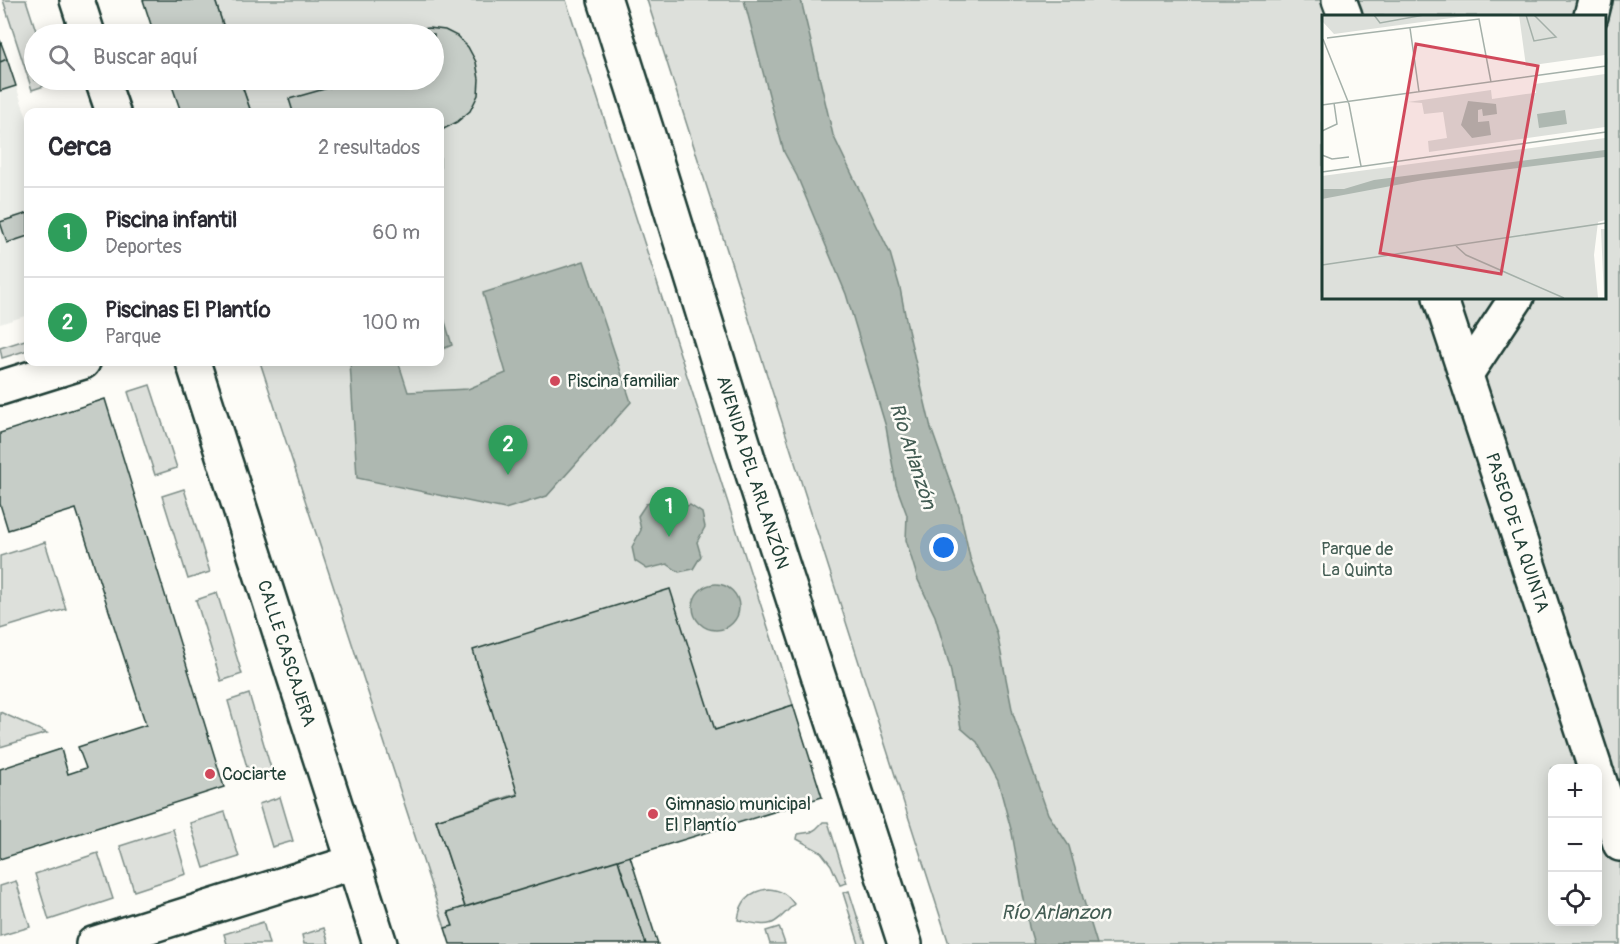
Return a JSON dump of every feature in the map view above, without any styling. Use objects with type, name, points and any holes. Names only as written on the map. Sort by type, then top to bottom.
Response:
[{"type":"street","points":[[76,0],[84,24]]},
{"type":"street","name":"AVENIDA DEL ARLANZÓN","points":[[605,0],[761,499],[905,944]]},
{"type":"street","points":[[1339,0],[1345,15]]},
{"type":"street","points":[[1591,15],[1595,0]]},
{"type":"street","points":[[105,90],[112,108]]},
{"type":"street","name":"PASEO DE LA QUINTA","points":[[1440,298],[1594,764]]},
{"type":"street","points":[[1466,374],[1516,298]]},
{"type":"street","points":[[0,388],[70,366]]},
{"type":"street","name":"CALLE CASCAJERA","points":[[194,366],[380,944]]},
{"type":"street","points":[[1602,788],[1620,843]]},
{"type":"street","points":[[93,944],[354,862]]},
{"type":"shaded area","points":[[16,86],[24,109],[24,316],[0,324],[0,91]]},
{"type":"green space","points":[[3,0],[26,0],[34,24],[24,24],[24,65]]},
{"type":"green space","points":[[215,0],[566,0],[793,705],[436,820],[465,907],[448,912],[453,926],[445,928],[261,366],[444,366],[444,108],[250,108],[243,90],[444,90],[444,24],[223,24]]},
{"type":"green space","name":"Parque de La Quinta","points":[[647,0],[1620,0],[1620,944],[949,944]]},
{"type":"green space","points":[[24,340],[24,351],[2,358],[0,348]]},
{"type":"green space","points":[[150,385],[177,468],[155,475],[128,392]]},
{"type":"green space","points":[[184,489],[210,572],[188,579],[162,496]]},
{"type":"green space","points":[[45,542],[66,609],[0,629],[0,556]]},
{"type":"green space","points":[[217,593],[242,674],[221,681],[196,600]]},
{"type":"green space","points":[[249,694],[273,775],[251,781],[228,701]]},
{"type":"green space","points":[[0,712],[47,733],[0,747]]},
{"type":"green space","points":[[280,797],[293,841],[272,847],[259,804]]},
{"type":"green space","points":[[225,812],[239,857],[204,868],[190,823]]},
{"type":"green space","points":[[823,822],[828,822],[847,883],[840,885],[831,865],[821,852],[797,839],[798,834],[811,832]]},
{"type":"green space","points":[[173,829],[186,874],[134,891],[120,846]]},
{"type":"green space","points":[[98,853],[113,899],[49,920],[35,874]]},
{"type":"green space","points":[[16,881],[30,927],[0,936],[0,886]]},
{"type":"green space","points":[[768,889],[783,893],[794,904],[780,918],[769,924],[738,920],[743,903],[756,892]]},
{"type":"green space","points":[[849,891],[866,944],[859,944],[843,893]]},
{"type":"green space","points":[[263,922],[269,944],[227,944],[224,934]]},
{"type":"green space","points":[[779,927],[785,944],[770,944],[766,931]]},
{"type":"green space","points":[[324,928],[329,944],[304,944],[302,935]]},
{"type":"water","name":"Río Arlanzon","points":[[744,0],[801,0],[833,135],[890,253],[931,428],[959,507],[970,558],[997,633],[1013,714],[1048,814],[1069,846],[1097,944],[1034,944],[1012,833],[998,781],[977,742],[961,728],[950,667],[935,616],[918,580],[906,540],[907,515],[896,485],[886,427],[846,294],[797,176],[784,152]]},
{"type":"water","name":"Piscina familiar","points":[[584,261],[631,402],[547,496],[505,509],[357,478],[350,366],[400,366],[408,392],[468,389],[506,373],[483,293]]},
{"type":"water","points":[[444,318],[452,345],[444,348]]},
{"type":"water","points":[[660,501],[672,509],[690,505],[702,513],[705,527],[697,542],[701,556],[693,569],[679,572],[667,564],[647,569],[635,561],[632,547],[641,530],[638,516],[646,504]]},
{"type":"water","points":[[716,584],[732,591],[739,607],[732,623],[716,630],[700,623],[693,607],[700,591]]},
{"type":"building","points":[[143,0],[215,0],[223,24],[151,24]]},
{"type":"building","points":[[444,30],[457,36],[468,47],[476,62],[479,79],[478,95],[470,111],[444,129],[444,108],[292,108],[289,99],[321,90],[444,90]]},
{"type":"building","points":[[0,40],[7,59],[0,62]]},
{"type":"building","points":[[7,59],[16,86],[0,91],[0,62]]},
{"type":"building","points":[[173,90],[243,90],[250,108],[180,108]]},
{"type":"building","points":[[24,214],[24,237],[7,243],[0,222]]},
{"type":"building","points":[[105,399],[224,787],[0,859],[0,769],[61,749],[68,774],[86,768],[78,747],[146,725],[76,509],[8,530],[0,504],[0,433]]},
{"type":"building","points":[[670,589],[715,730],[793,705],[822,797],[465,907],[436,820],[518,795],[473,650]]},
{"type":"building","points":[[630,856],[658,944],[646,944],[621,870],[618,860]]},
{"type":"building","points":[[618,860],[646,944],[450,944],[445,928],[453,926],[448,912]]},
{"type":"place","name":"Piscina familiar","points":[[555,381]]},
{"type":"place","name":"Piscinas El Plantío","points":[[508,475]]},
{"type":"place","name":"Piscina infantil","points":[[669,537]]},
{"type":"place","name":"Cociarte","points":[[210,774]]},
{"type":"place","name":"Gimnasio municipal El Plantío","points":[[653,814]]},
{"type":"water label","name":"Río Arlanzón","points":[[913,456]]}]
